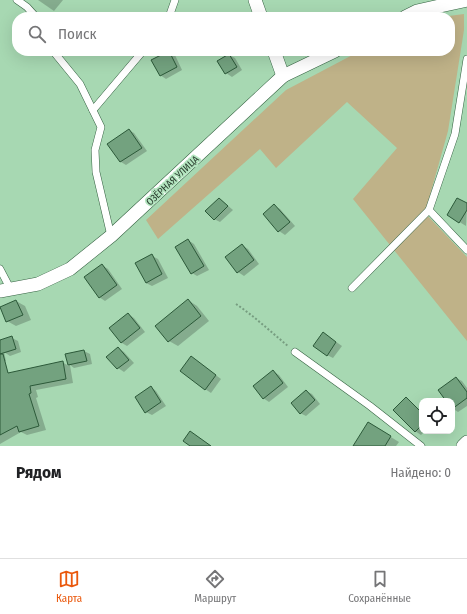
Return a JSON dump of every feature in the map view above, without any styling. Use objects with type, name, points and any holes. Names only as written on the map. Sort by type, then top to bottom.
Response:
[{"type":"street","points":[[255,0],[259,12]]},
{"type":"street","points":[[415,12],[467,0]]},
{"type":"street","points":[[276,56],[283,76]]},
{"type":"street","name":"ОЗЁРНАЯ УЛИЦА","points":[[5,291],[38,284],[70,269],[111,236],[283,76],[325,56]]},
{"type":"street","points":[[463,446],[467,442]]},
{"type":"lane","points":[[17,0],[32,12]]},
{"type":"lane","points":[[171,12],[175,0]]},
{"type":"lane","points":[[58,56],[80,84],[101,127],[95,150],[96,172],[111,236]]},
{"type":"lane","points":[[93,110],[139,56]]},
{"type":"lane","points":[[352,288],[429,210],[455,134],[467,59]]},
{"type":"lane","points":[[429,210],[467,250]]},
{"type":"lane","points":[[0,269],[5,291]]},
{"type":"lane","points":[[295,352],[370,406],[421,446]]},
{"type":"path","points":[[236,304],[251,314],[295,352]]},
{"type":"shaded area","points":[[464,14],[464,30],[448,131],[425,213],[467,257],[467,341],[353,199],[397,148],[347,102],[276,168],[260,149],[158,239],[146,220],[286,90],[351,56],[455,56],[455,15]]},
{"type":"building","points":[[159,56],[172,56],[177,67],[160,76],[151,60]]},
{"type":"building","points":[[226,56],[230,56],[237,67],[225,74],[217,61]]},
{"type":"building","points":[[129,129],[142,148],[120,162],[107,144]]},
{"type":"building","points":[[219,198],[228,206],[214,220],[205,211]]},
{"type":"building","points":[[457,198],[467,203],[467,210],[459,223],[447,215]]},
{"type":"building","points":[[274,204],[290,222],[278,232],[263,214]]},
{"type":"building","points":[[188,239],[204,266],[191,274],[175,247]]},
{"type":"building","points":[[242,244],[254,260],[237,273],[225,257]]},
{"type":"building","points":[[152,254],[162,274],[146,283],[135,263]]},
{"type":"building","points":[[102,264],[117,285],[99,298],[84,277]]},
{"type":"building","points":[[188,299],[201,316],[168,342],[155,326]]},
{"type":"building","points":[[16,300],[23,315],[6,322],[0,307]]},
{"type":"building","points":[[128,313],[140,328],[121,343],[109,328]]},
{"type":"building","points":[[323,332],[336,342],[327,356],[313,346]]},
{"type":"building","points":[[12,336],[16,349],[0,354],[0,340]]},
{"type":"building","points":[[118,347],[129,360],[117,369],[106,357]]},
{"type":"building","points":[[84,350],[87,361],[68,365],[65,354]]},
{"type":"building","points":[[0,354],[3,354],[8,373],[63,361],[66,379],[30,386],[31,393],[29,394],[39,426],[19,432],[17,426],[0,435]]},
{"type":"building","points":[[191,356],[216,375],[205,390],[180,371]]},
{"type":"building","points":[[273,370],[283,383],[263,399],[253,386]]},
{"type":"building","points":[[456,377],[467,392],[467,398],[455,407],[455,398],[444,398],[438,390]]},
{"type":"building","points":[[151,386],[161,402],[145,413],[135,397]]},
{"type":"building","points":[[306,390],[315,400],[300,414],[291,403]]},
{"type":"building","points":[[406,397],[419,410],[419,428],[415,432],[393,410]]},
{"type":"building","points":[[368,422],[391,436],[385,446],[353,446]]},
{"type":"building","points":[[190,431],[211,446],[190,446],[183,441]]}]
